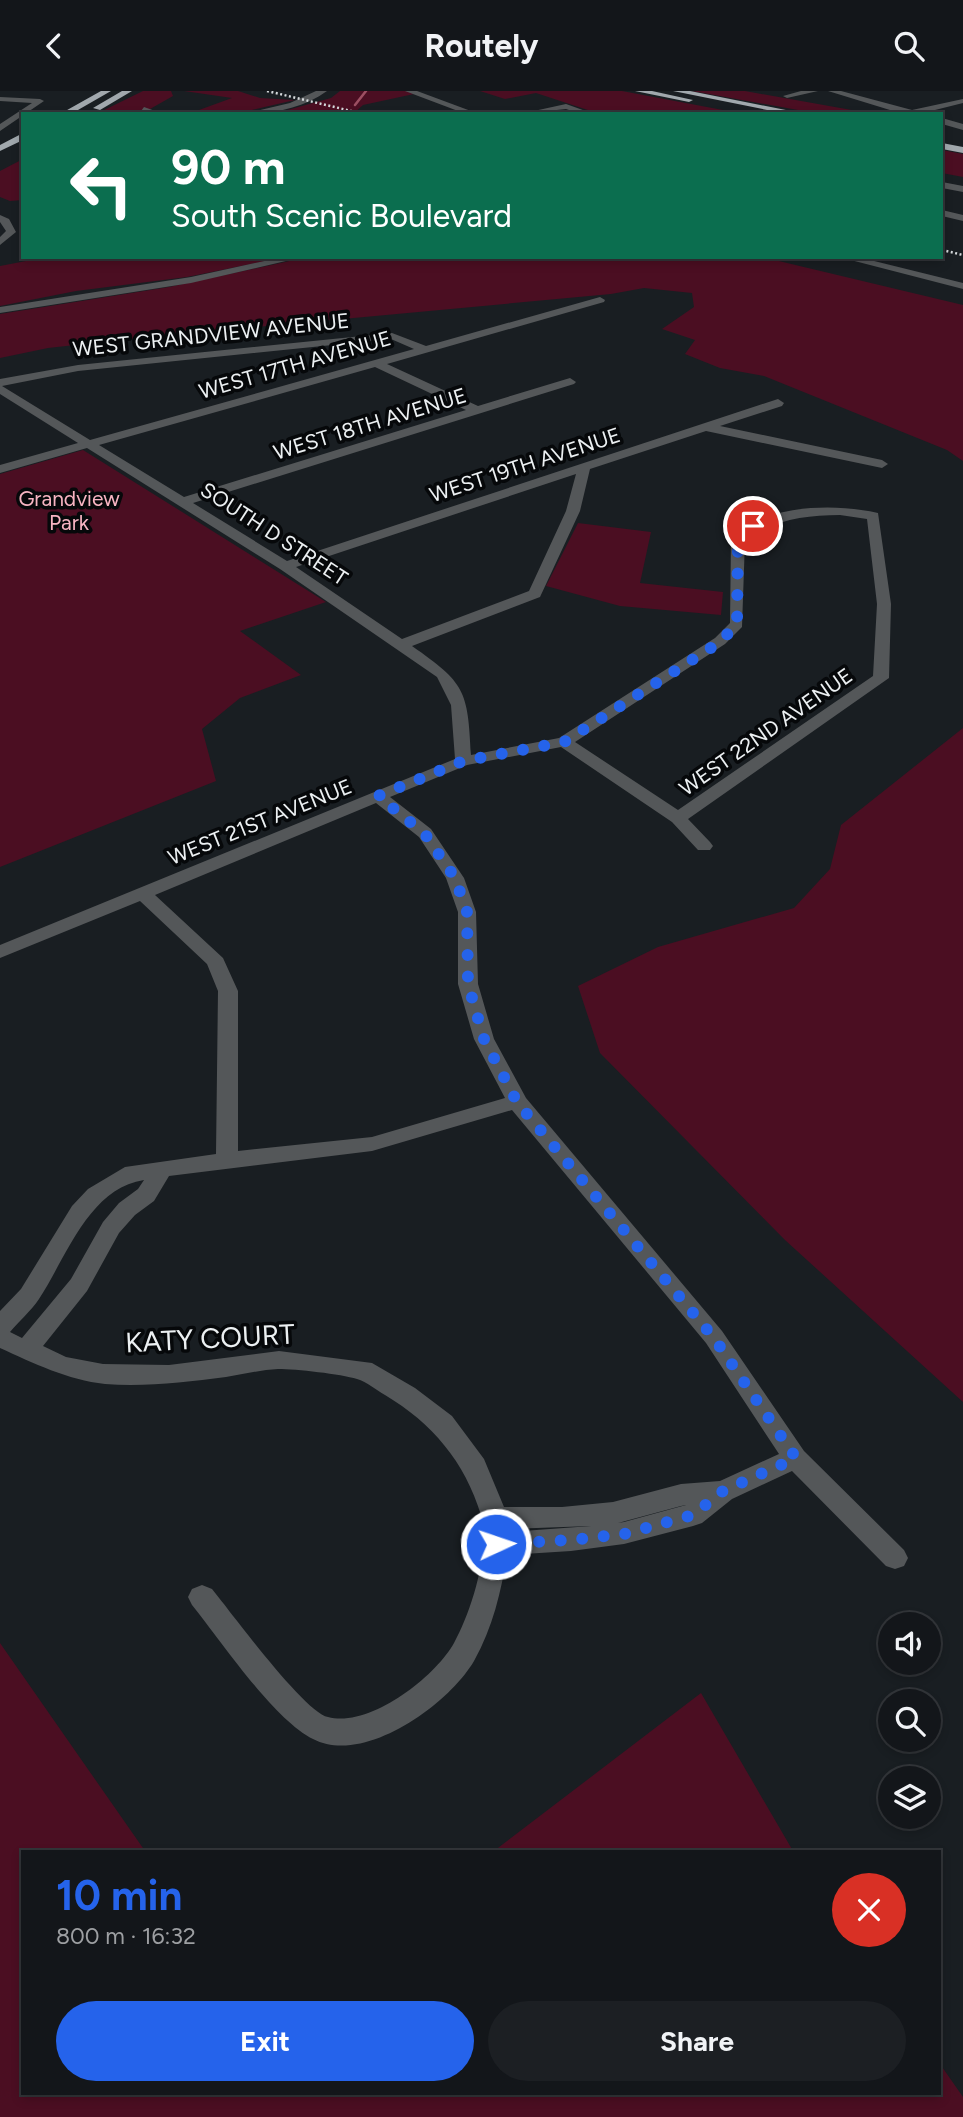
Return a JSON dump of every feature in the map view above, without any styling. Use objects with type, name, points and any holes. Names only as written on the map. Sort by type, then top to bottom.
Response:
[{"type":"highway","points":[[68,112],[107,91]]},
{"type":"highway","points":[[90,112],[128,91]]},
{"type":"highway","points":[[639,91],[753,112]]},
{"type":"highway","points":[[677,91],[791,112]]},
{"type":"highway","points":[[0,148],[21,137]]},
{"type":"highway","points":[[943,144],[963,143]]},
{"type":"highway","points":[[943,144],[963,150]]},
{"type":"highway","points":[[0,159],[21,148]]},
{"type":"street","points":[[258,112],[292,105],[323,91]]},
{"type":"street","points":[[409,91],[469,112]]},
{"type":"street","points":[[787,96],[814,91]]},
{"type":"street","points":[[832,91],[907,112]]},
{"type":"street","points":[[0,99],[40,101],[25,112]]},
{"type":"street","points":[[915,112],[963,100]]},
{"type":"street","points":[[534,112],[566,106],[584,112]]},
{"type":"street","points":[[144,109],[151,112]]},
{"type":"street","points":[[0,116],[18,117]]},
{"type":"street","points":[[0,128],[18,117]]},
{"type":"street","points":[[943,121],[963,127]]},
{"type":"street","points":[[943,185],[963,189]]},
{"type":"street","points":[[944,214],[963,210]]},
{"type":"street","points":[[0,216],[11,213]]},
{"type":"street","points":[[944,214],[963,218]]},
{"type":"street","points":[[0,216],[6,221],[10,232],[0,242]]},
{"type":"street","points":[[0,310],[191,279],[288,259]]},
{"type":"street","points":[[852,259],[963,286]]},
{"type":"street","name":"WEST 17TH AVENUE","points":[[0,469],[600,300]]},
{"type":"street","name":"WEST GRANDVIEW AVENUE","points":[[0,383],[78,368],[392,336],[424,349]]},
{"type":"street","points":[[374,362],[478,411]]},
{"type":"street","name":"WEST 18TH AVENUE","points":[[182,502],[570,382]]},
{"type":"street","name":"SOUTH D STREET","points":[[0,389],[285,566],[442,674],[453,688],[462,707],[463,761]]},
{"type":"street","name":"WEST 19TH AVENUE","points":[[285,566],[778,403]]},
{"type":"street","points":[[708,427],[882,464]]},
{"type":"street","points":[[401,645],[535,594],[573,511],[584,468]]},
{"type":"street","name":"WEST 21ST AVENUE","points":[[0,952],[463,761],[564,742],[720,642],[737,624],[738,539],[753,526],[792,515],[852,510],[873,516]]},
{"type":"street","name":"WEST 22ND AVENUE","points":[[678,818],[881,678],[884,604],[873,516]]},
{"type":"street","points":[[564,742],[678,818],[704,846]]},
{"type":"street","points":[[378,796],[425,834],[455,878],[467,912],[468,984],[484,1039],[517,1102],[714,1338],[796,1458],[895,1558]]},
{"type":"street","points":[[142,893],[216,962],[228,991],[227,1160]]},
{"type":"street","points":[[0,1327],[29,1295],[50,1266],[69,1227],[96,1195],[125,1175],[227,1160],[372,1144],[517,1102]]},
{"type":"street","points":[[26,1350],[79,1285],[111,1229],[127,1209],[146,1195],[161,1171]]},
{"type":"street","name":"KATY COURT","points":[[0,1338],[62,1365],[103,1374],[169,1375],[279,1360],[363,1370],[405,1395],[443,1423],[475,1466],[496,1531]]},
{"type":"street","points":[[202,1597],[287,1702],[306,1720],[325,1731],[361,1730],[394,1718],[428,1692],[463,1654],[485,1606],[496,1531],[571,1540],[624,1534],[693,1515],[723,1491],[796,1458]]},
{"type":"green space","points":[[143,91],[171,91],[173,96],[141,111],[143,112],[100,112]]},
{"type":"green space","points":[[184,91],[238,91],[260,98],[295,100],[243,112],[194,112],[232,98]]},
{"type":"green space","points":[[340,91],[406,91],[414,94],[363,105],[355,112],[280,112],[331,98]]},
{"type":"green space","points":[[480,91],[622,91],[733,112],[594,112],[536,93],[505,99]]},
{"type":"green space","points":[[692,91],[745,91],[863,112],[809,112]]},
{"type":"green space","points":[[943,150],[963,154],[963,177],[943,173]]},
{"type":"green space","points":[[21,160],[21,200],[10,201],[0,197],[0,171]]},
{"type":"green space","points":[[37,259],[276,259],[187,277],[76,291],[0,306],[0,266]]},
{"type":"green space","points":[[299,259],[770,259],[963,305],[963,461],[947,450],[764,376],[720,368],[685,354],[695,340],[662,329],[694,307],[692,293],[644,288],[611,294],[148,337],[48,348],[0,358],[0,314],[169,287]]},
{"type":"green space","name":"Grandview Park","points":[[83,450],[326,602],[240,631],[301,675],[240,698],[202,729],[216,781],[0,867],[0,474]]},
{"type":"green space","points":[[578,523],[651,532],[640,583],[723,592],[721,615],[620,606],[546,586]]},
{"type":"green space","points":[[963,728],[963,1402],[785,1240],[600,1053],[578,986],[658,947],[794,908],[830,869],[841,825]]},
{"type":"green space","points":[[0,1643],[144,1850],[21,1850],[21,2095],[941,2095],[941,2065],[963,2097],[963,2117],[0,2117]]},
{"type":"green space","points":[[701,1693],[792,1850],[495,1850]]},
{"type":"waterway","points":[[355,105],[366,91]]},
{"type":"railway","points":[[267,91],[356,112]]},
{"type":"railway","points":[[943,250],[963,255]]},
{"type":"route","points":[[496,1544],[624,1534],[693,1515],[723,1491],[796,1458],[714,1338],[517,1102],[484,1039],[468,984],[467,912],[455,878],[425,834],[378,796],[463,761],[564,742],[720,642],[737,624],[738,539],[753,526]]}]
